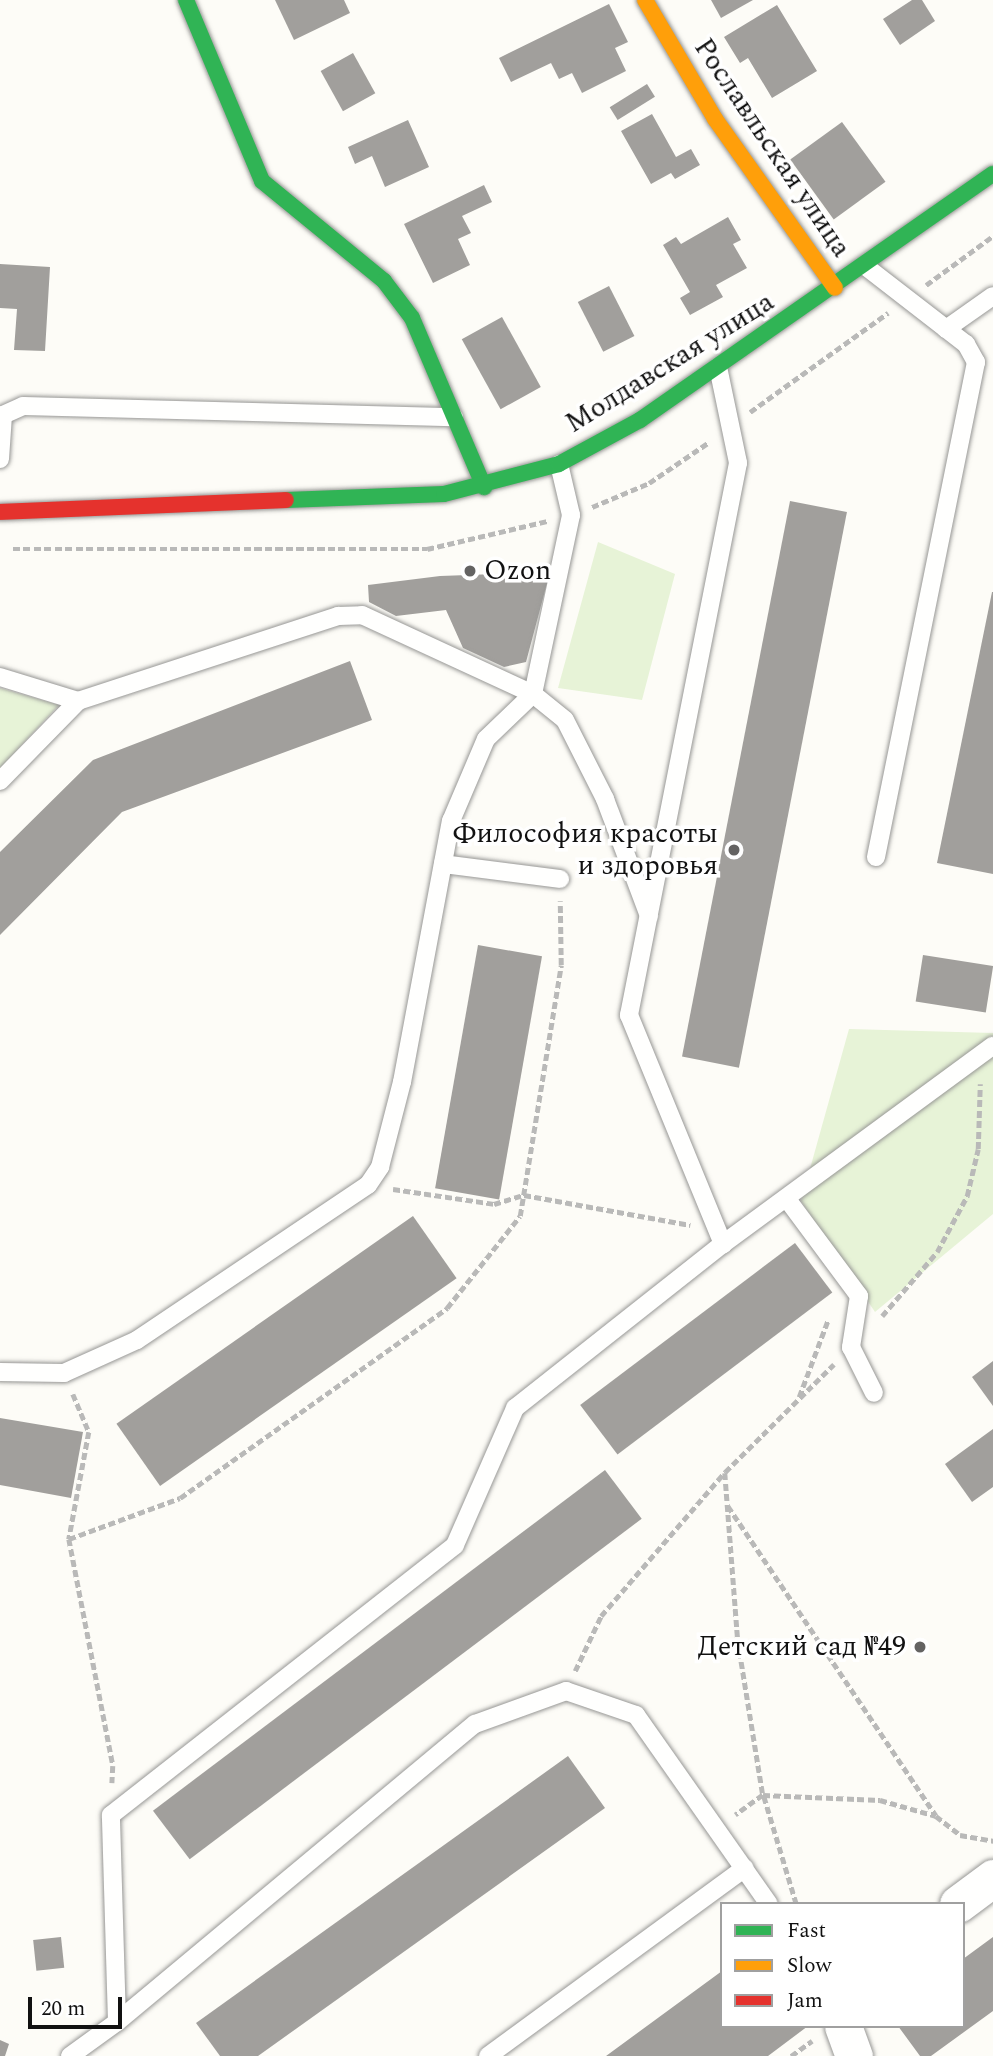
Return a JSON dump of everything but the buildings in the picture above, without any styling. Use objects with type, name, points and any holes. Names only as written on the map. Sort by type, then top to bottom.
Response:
[{"type":"street","points":[[187,0],[262,181],[384,281],[412,318],[484,487]]},
{"type":"street","name":"Рославльская улица","points":[[645,0],[715,119],[835,288]]},
{"type":"street","name":"Молдавская улица","points":[[0,512],[444,494],[484,487],[559,464],[640,420],[835,288],[993,174]]},
{"type":"street","points":[[961,1902],[993,1878]]},
{"type":"street","points":[[843,2028],[854,2056]]},
{"type":"lane","points":[[865,266],[973,352],[975,370],[876,857]]},
{"type":"lane","points":[[946,330],[993,296]]},
{"type":"lane","points":[[719,367],[738,463],[629,1016],[720,1237]]},
{"type":"lane","points":[[0,459],[3,415],[23,406],[454,417]]},
{"type":"lane","points":[[0,1372],[65,1373],[137,1340],[368,1185],[389,1141],[451,821],[486,739],[533,694],[571,515],[559,464]]},
{"type":"lane","points":[[0,781],[78,701],[338,616],[362,615],[533,694],[565,720],[605,799],[649,916]]},
{"type":"lane","points":[[0,677],[78,701]]},
{"type":"lane","points":[[443,864],[560,879]]},
{"type":"lane","points":[[117,2022],[111,1815],[455,1545],[515,1408],[720,1237],[787,1199],[987,1050]]},
{"type":"lane","points":[[787,1199],[859,1296],[851,1347],[874,1393]]},
{"type":"lane","points":[[70,2056],[117,2022],[475,1724],[566,1691],[636,1715],[768,1902]]},
{"type":"lane","points":[[488,2056],[745,1868]]},
{"type":"path","points":[[69,1539],[180,1498],[447,1308],[520,1216],[561,965],[560,879]]},
{"type":"path","points":[[566,1691],[601,1616],[725,1472],[851,1347],[937,1252],[967,1196],[978,1149],[987,1050]]},
{"type":"path","points":[[368,1185],[494,1205],[523,1195],[720,1237]]},
{"type":"path","points":[[797,1401],[830,1314]]},
{"type":"path","points":[[65,1373],[89,1432],[69,1539],[113,1766],[111,1815]]},
{"type":"path","points":[[725,1472],[738,1641],[763,1795],[795,1902]]},
{"type":"path","points":[[728,1505],[936,1816],[960,1835],[993,1841]]},
{"type":"path","points":[[716,1828],[763,1795],[880,1800],[936,1816]]},
{"type":"green space","points":[[598,542],[675,574],[642,700],[558,688]]},
{"type":"green space","points":[[0,688],[59,705],[0,768]]},
{"type":"green space","points":[[849,1029],[993,1033],[993,1214],[875,1312],[801,1201]]},
{"type":"traffic: fast","points":[[186,0],[262,181],[384,281],[412,318],[484,487]]},
{"type":"traffic: fast","points":[[286,500],[444,494],[559,464],[640,420],[993,174]]},
{"type":"traffic: slow","points":[[645,0],[715,119],[835,288]]},
{"type":"traffic: jam","points":[[0,512],[286,500]]},
{"type":"place","name":"Ozon","points":[[470,571]]},
{"type":"place","name":"Философия красоты и здоровья","points":[[734,850]]},
{"type":"place","name":"Детский сад №49","points":[[920,1647]]}]
